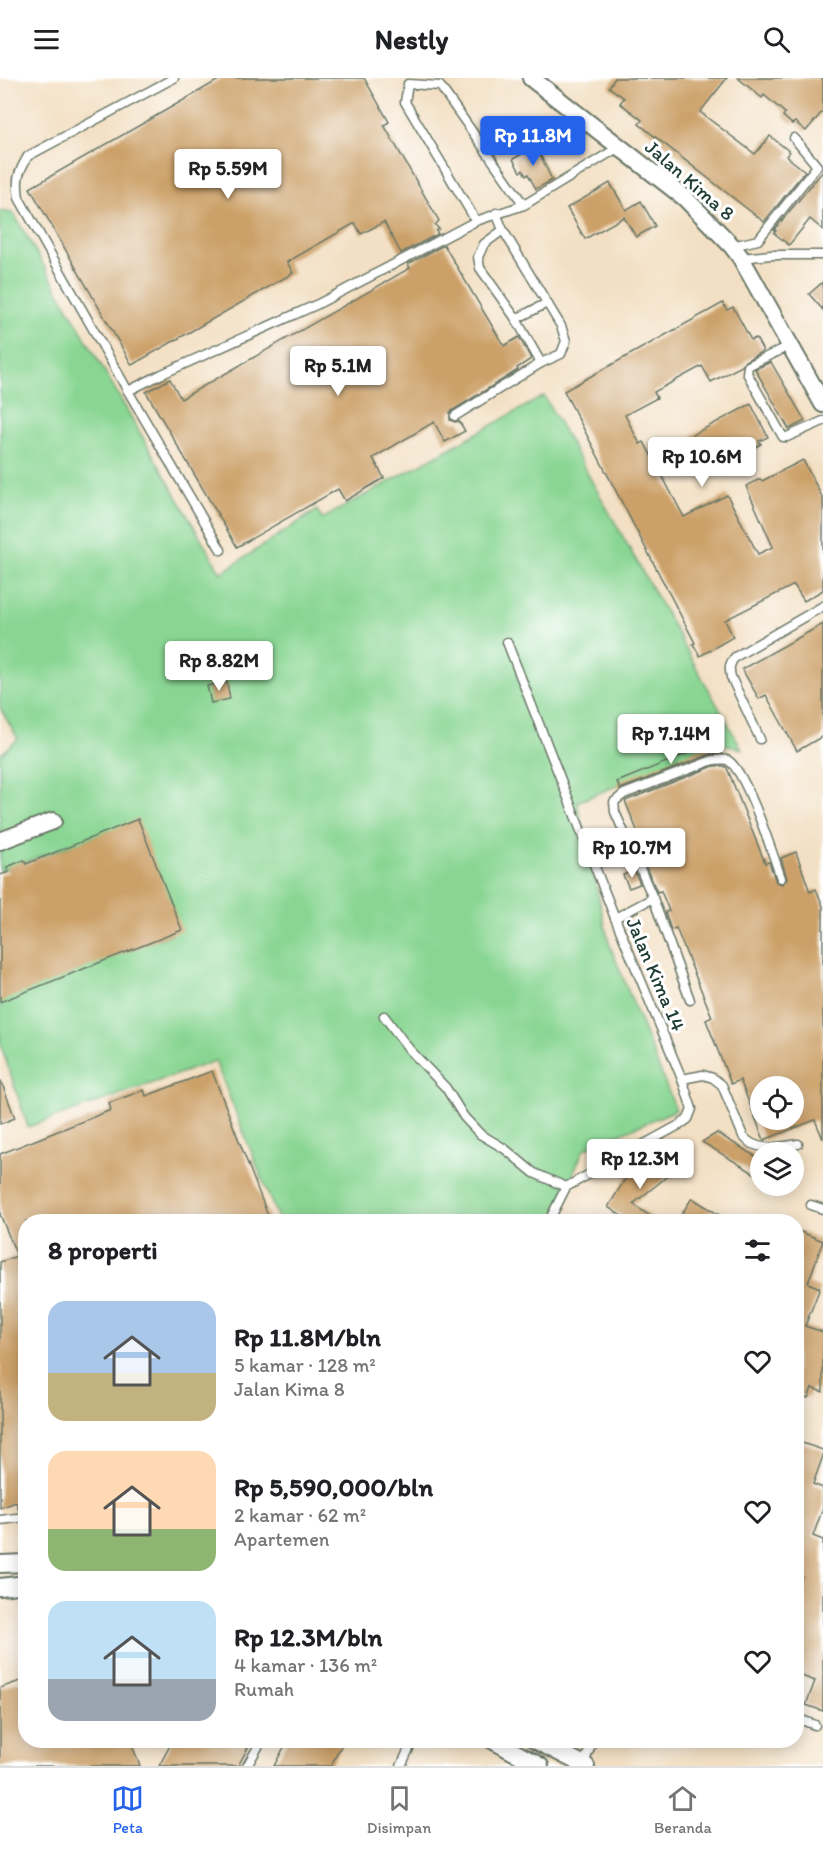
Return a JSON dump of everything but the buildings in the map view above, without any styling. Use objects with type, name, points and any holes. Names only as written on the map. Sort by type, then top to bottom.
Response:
[{"type":"street","name":"Jalan Kima 8","points":[[531,78],[685,198],[737,252],[823,404]]},
{"type":"street","points":[[0,841],[53,820]]},
{"type":"street","points":[[0,1564],[18,1563]]},
{"type":"street","points":[[0,1587],[18,1585]]},
{"type":"street","points":[[507,1748],[540,1766]]},
{"type":"street","points":[[549,1748],[584,1766]]},
{"type":"lane","points":[[174,78],[27,156],[18,172],[17,183],[19,198],[221,550]]},
{"type":"lane","points":[[476,221],[405,102],[405,81],[440,86],[524,205]]},
{"type":"lane","points":[[737,252],[758,240],[817,166],[794,138]]},
{"type":"lane","points":[[128,391],[318,304],[476,221],[524,205],[619,147]]},
{"type":"lane","points":[[455,416],[541,363],[561,354],[566,341],[561,326],[503,230],[496,213]]},
{"type":"lane","points":[[503,230],[484,244],[478,257],[480,268],[516,319],[541,363]]},
{"type":"lane","points":[[737,252],[771,255],[823,255]]},
{"type":"lane","points":[[516,319],[547,303]]},
{"type":"lane","points":[[791,345],[748,366],[747,373],[783,436],[787,437],[823,421]]},
{"type":"lane","points":[[760,739],[731,676],[730,663],[735,657],[823,606]]},
{"type":"lane","name":"Jalan Kima 14","points":[[507,642],[692,1109],[688,1119],[566,1187]]},
{"type":"lane","points":[[690,1000],[654,898],[615,812],[614,802],[624,794],[713,760],[727,760],[734,766],[758,811],[781,878]]},
{"type":"lane","points":[[615,918],[654,898]]},
{"type":"lane","points":[[384,1016],[409,1049],[446,1088],[464,1117],[480,1134],[505,1149],[534,1173],[566,1187],[552,1214]]},
{"type":"lane","points":[[682,1079],[703,1075],[713,1078],[722,1085],[743,1136],[750,1143]]},
{"type":"lane","points":[[811,1205],[823,1209]]},
{"type":"lane","points":[[0,1520],[18,1518]]},
{"type":"lane","points":[[804,1721],[815,1725]]},
{"type":"lane","points":[[248,1766],[258,1748]]},
{"type":"lane","points":[[401,1766],[409,1748]]},
{"type":"lane","points":[[584,1766],[590,1748]]},
{"type":"green space","points":[[0,210],[14,214],[221,573],[317,510],[322,519],[544,396],[742,749],[721,743],[577,802],[609,943],[676,1110],[584,1149],[555,1214],[276,1214],[215,1061],[28,1127],[0,1043],[0,999],[172,934],[134,823],[0,871],[0,755],[18,739],[0,708]]}]
